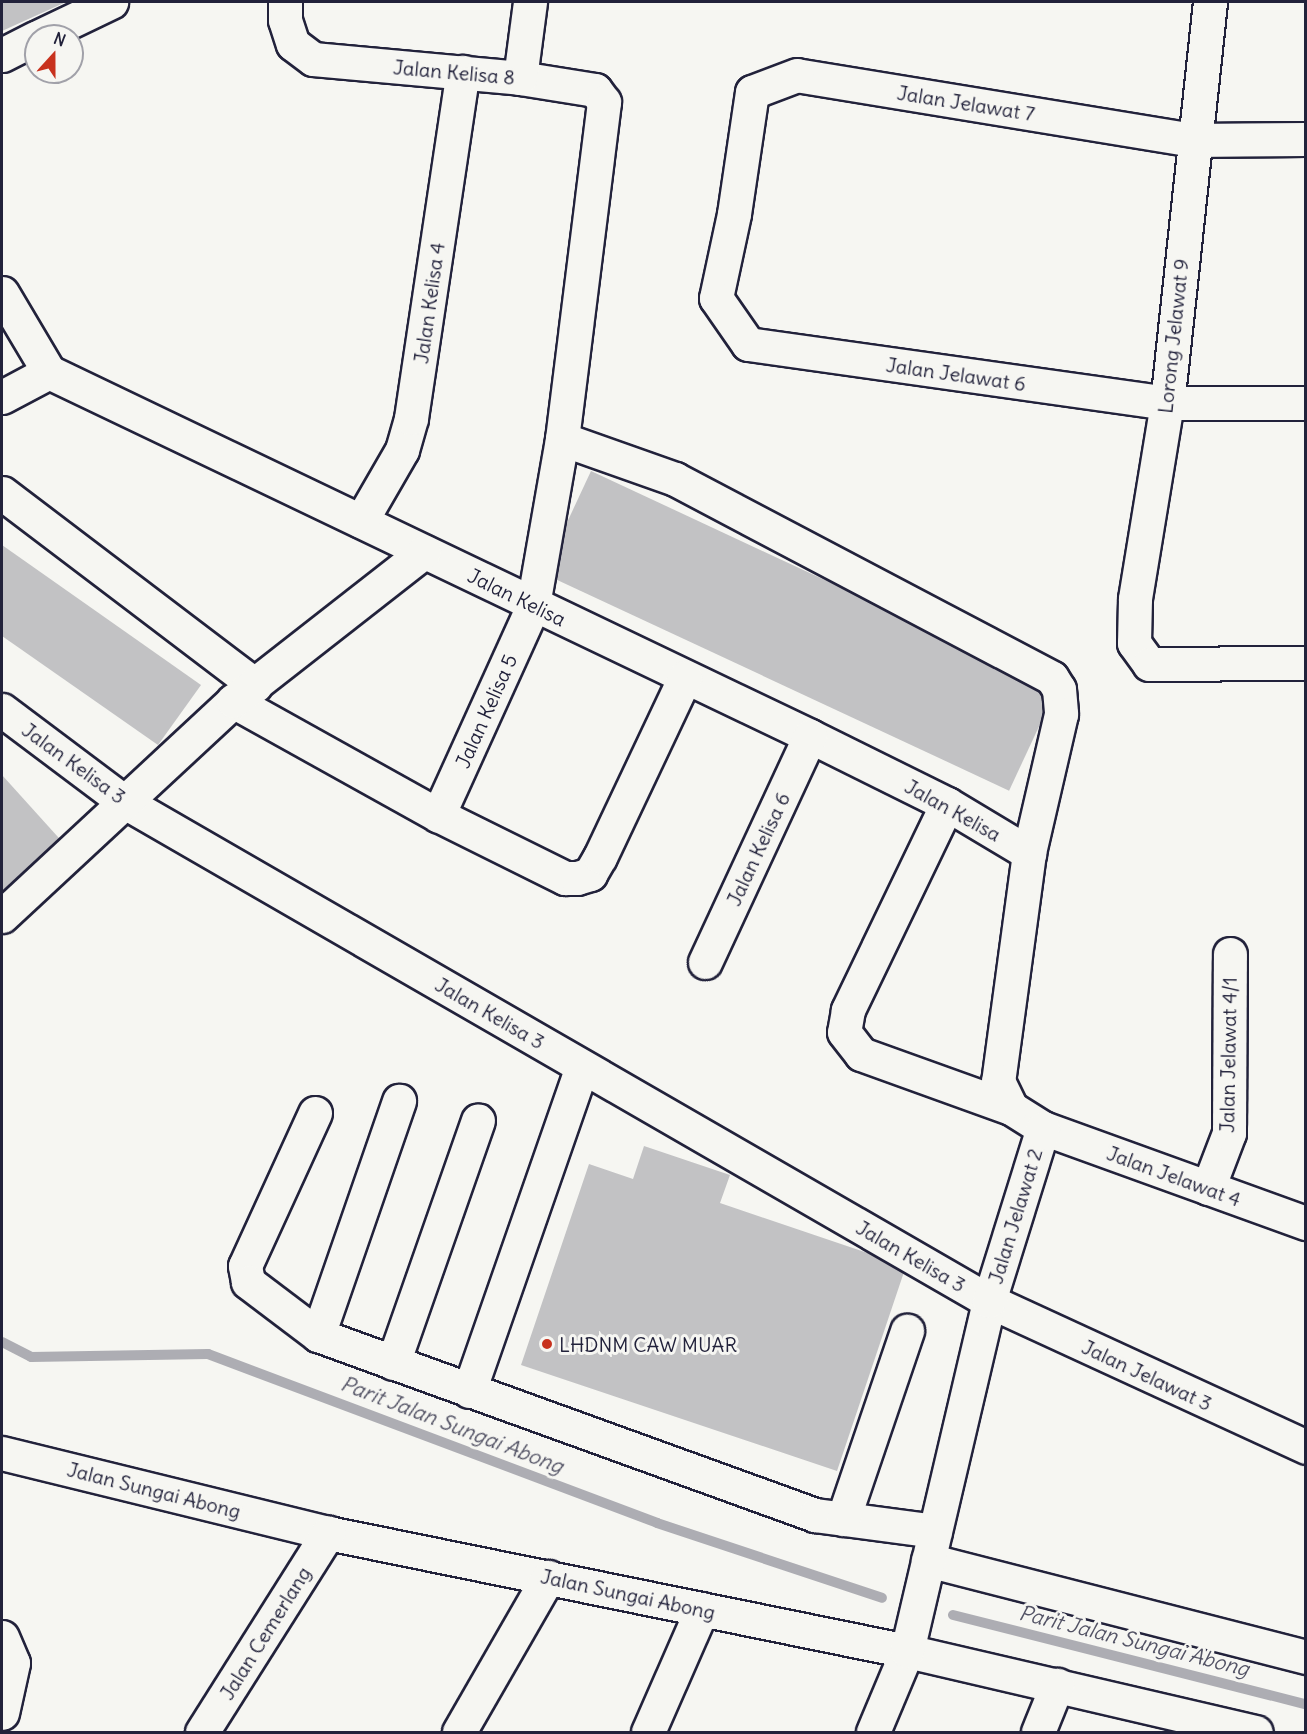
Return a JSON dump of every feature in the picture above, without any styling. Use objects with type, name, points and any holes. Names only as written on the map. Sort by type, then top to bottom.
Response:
[{"type":"street","points":[[65,24],[111,2]]},
{"type":"street","name":"Jalan Kelisa 8","points":[[285,2],[285,20],[293,44],[313,59],[520,78],[595,90]]},
{"type":"street","points":[[520,78],[530,2]]},
{"type":"street","name":"Lorong Jelawat 9","points":[[1210,2],[1193,140],[1167,403],[1135,599],[1134,643],[1149,664],[1305,663]]},
{"type":"street","points":[[2,55],[24,44]]},
{"type":"street","name":"Jalan Kelisa 4","points":[[361,522],[402,450],[411,418],[463,72]]},
{"type":"street","name":"Jalan Jelawat 7","points":[[734,214],[752,92],[797,75],[1193,140],[1305,139]]},
{"type":"street","name":"Jalan Kelisa 5","points":[[438,815],[533,606],[562,439],[603,110],[602,97],[595,90]]},
{"type":"street","name":"Jalan Jelawat 6","points":[[734,214],[716,298],[748,344],[1167,403],[1305,403]]},
{"type":"street","points":[[2,293],[49,372],[2,397]]},
{"type":"street","name":"Jalan Kelisa","points":[[49,372],[533,606],[810,736],[947,804],[1029,853]]},
{"type":"street","points":[[562,439],[675,478],[1052,678],[1059,688],[1061,714],[1029,853],[998,1081],[1011,1108]]},
{"type":"street","points":[[2,493],[244,693],[438,815],[565,878],[590,874],[685,676]]},
{"type":"street","points":[[2,916],[123,801],[244,693],[424,552]]},
{"type":"street","name":"Jalan Kelisa 3","points":[[2,710],[123,801],[989,1301]]},
{"type":"street","name":"Jalan Kelisa 6","points":[[705,962],[810,736]]},
{"type":"street","name":"Jalan Jelawat 2","points":[[929,1556],[989,1301],[1042,1128],[1011,1108],[861,1054],[844,1032],[848,1010],[947,804]]},
{"type":"street","name":"Jalan Jelawat 4/1","points":[[1208,1188],[1229,1133],[1230,954]]},
{"type":"street","points":[[469,1391],[582,1067]]},
{"type":"street","points":[[318,1335],[399,1101]]},
{"type":"street","points":[[315,1113],[245,1266],[248,1282],[318,1335],[815,1515],[843,1519],[929,1556],[1305,1657]]},
{"type":"street","points":[[393,1363],[478,1119]]},
{"type":"street","name":"Jalan Jelawat 4","points":[[1042,1128],[1305,1223]]},
{"type":"street","name":"Jalan Jelawat 3","points":[[989,1301],[1305,1447]]},
{"type":"street","points":[[843,1519],[907,1331]]},
{"type":"street","name":"Jalan Sungai Abong","points":[[2,1453],[328,1533],[907,1651],[1057,1685],[1189,1725],[1256,1732]]},
{"type":"street","name":"Jalan Cemerlang","points":[[202,1732],[328,1533]]},
{"type":"street","points":[[873,1732],[907,1651],[929,1556]]},
{"type":"street","points":[[459,1732],[548,1577]]},
{"type":"street","points":[[648,1732],[702,1609]]},
{"type":"street","points":[[2,1637],[13,1663],[2,1713]]},
{"type":"street","points":[[1038,1732],[1057,1685]]},
{"type":"building","points":[[2,2],[66,2],[2,31]]},
{"type":"building","points":[[591,471],[1057,688],[1009,791],[543,573]]},
{"type":"building","points":[[2,545],[201,685],[158,745],[2,636]]},
{"type":"building","points":[[2,775],[67,847],[2,906]]},
{"type":"building","points":[[644,1146],[730,1175],[720,1203],[906,1266],[837,1471],[521,1365],[589,1164],[633,1179]]},
{"type":"waterway","name":"Parit Jalan Sungai Abong","points":[[2,1342],[31,1357],[208,1354],[657,1523],[882,1598]]},
{"type":"waterway","name":"Parit Jalan Sungai Abong","points":[[953,1615],[1306,1704]]},
{"type":"place","name":"LHDNM CAW MUAR","points":[[547,1344]]}]
